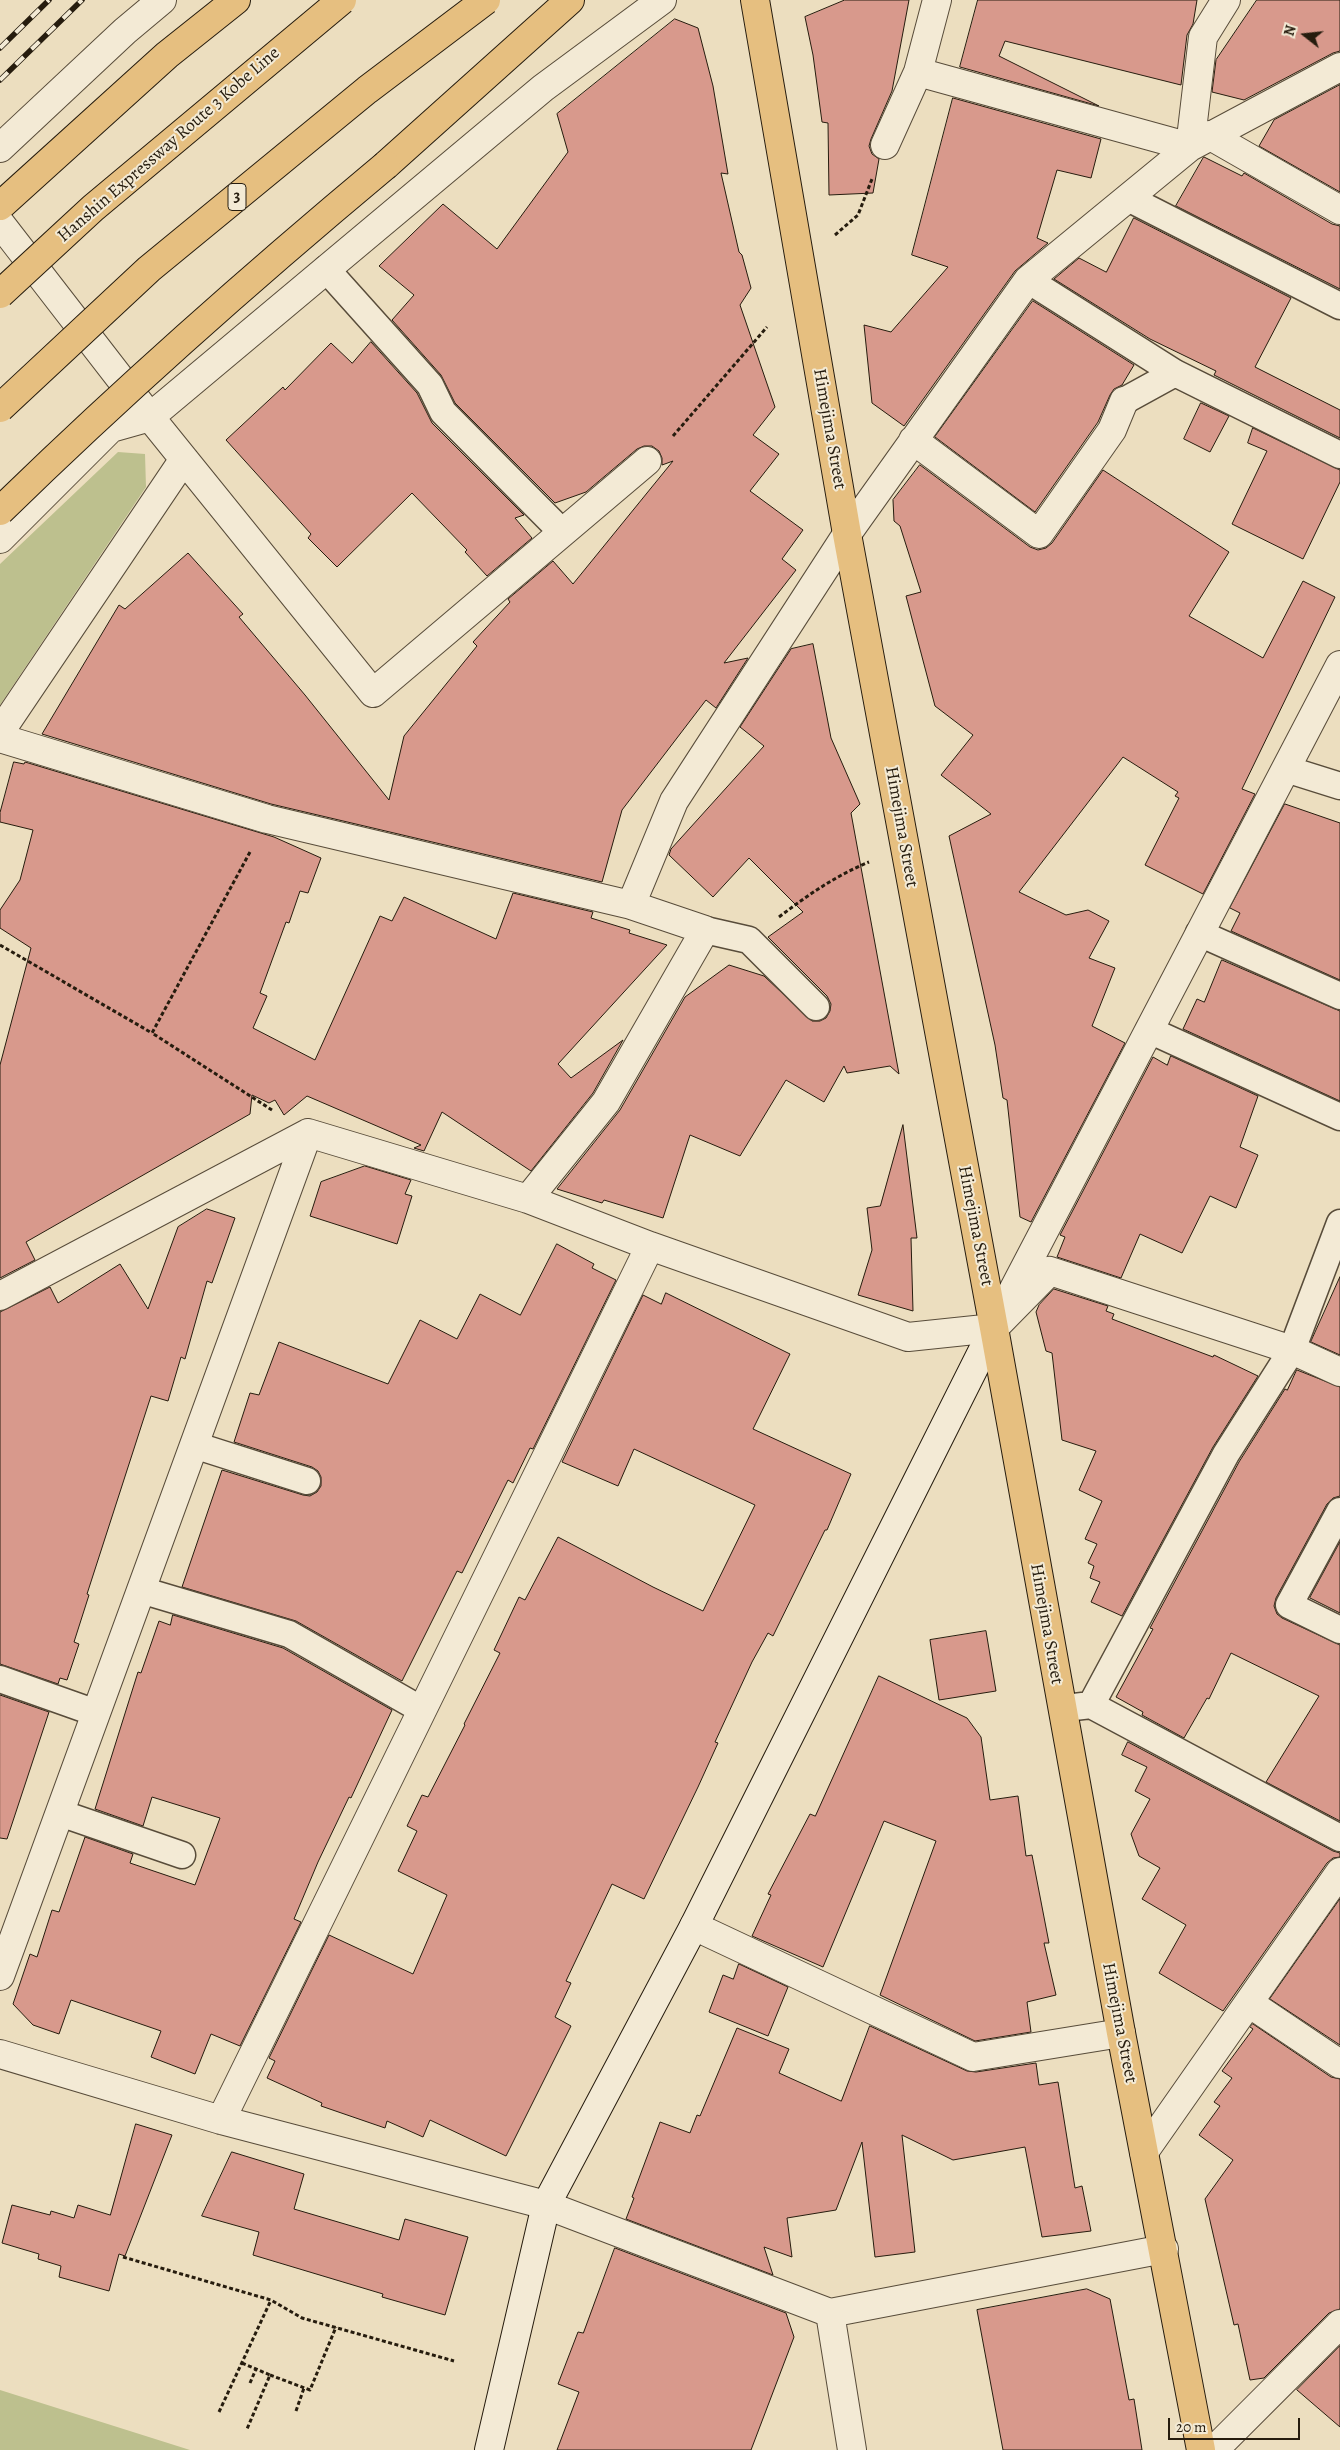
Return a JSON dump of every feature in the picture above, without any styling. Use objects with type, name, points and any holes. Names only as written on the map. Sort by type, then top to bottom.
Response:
[{"type":"main road","points":[[0,206],[167,55],[236,0]]},
{"type":"main road","name":"Hanshin Expressway Route 3 Kobe Line","points":[[0,294],[93,208],[342,0]]},
{"type":"main road","name":"3","points":[[0,408],[149,269],[367,90],[486,0]]},
{"type":"main road","points":[[0,510],[91,422],[268,264],[386,164],[570,0]]},
{"type":"main road","name":"Himejima Street","points":[[755,0],[846,534],[994,1328],[1121,2033],[1164,2249],[1201,2450]]},
{"type":"street","points":[[0,148],[125,31],[162,0]]},
{"type":"street","points":[[0,539],[111,428],[150,417],[543,88],[662,0]]},
{"type":"street","points":[[885,146],[918,72],[937,0]]},
{"type":"street","points":[[1199,141],[1203,37],[1226,0]]},
{"type":"street","points":[[631,905],[674,802],[846,534],[1028,280],[1199,141],[1340,67]]},
{"type":"street","points":[[918,72],[1199,141],[1340,210]]},
{"type":"street","points":[[0,223],[150,417],[373,693],[647,462]]},
{"type":"street","points":[[913,440],[1039,534],[1112,430],[1124,401]]},
{"type":"street","points":[[0,732],[184,459]]},
{"type":"street","points":[[489,2450],[546,2205],[694,1926],[994,1328],[1340,665]]},
{"type":"street","points":[[0,738],[268,819],[631,905],[705,930],[606,1102],[528,1200]]},
{"type":"street","points":[[0,1976],[308,1133]]},
{"type":"street","points":[[0,1296],[308,1133],[528,1200],[650,1246],[908,1337],[994,1328],[1050,1271],[1292,1350],[1340,1372]]},
{"type":"street","points":[[221,2120],[650,1246]]},
{"type":"street","points":[[1144,2152],[1340,1872]]},
{"type":"street","points":[[694,1926],[974,2057],[1121,2033]]},
{"type":"street","points":[[1250,2003],[1340,2064]]},
{"type":"street","points":[[0,2054],[221,2120],[546,2205],[830,2313],[1164,2249]]},
{"type":"street","points":[[830,2313],[852,2450]]},
{"type":"street","points":[[1214,2450],[1340,2324]]},
{"type":"lane","points":[[1128,198],[1340,306]]},
{"type":"lane","points":[[326,269],[430,385],[443,412],[562,532]]},
{"type":"lane","points":[[1028,280],[1174,373],[1340,456]]},
{"type":"lane","points":[[1124,401],[1174,373]]},
{"type":"lane","points":[[1286,769],[1340,786]]},
{"type":"lane","points":[[705,930],[749,940],[816,1007]]},
{"type":"lane","points":[[1200,933],[1340,996]]},
{"type":"lane","points":[[1149,1030],[1340,1117]]},
{"type":"lane","points":[[1091,1705],[1226,1454],[1292,1350],[1340,1223]]},
{"type":"lane","points":[[194,1445],[307,1480]]},
{"type":"lane","points":[[1340,1510],[1289,1605],[1340,1630]]},
{"type":"lane","points":[[141,1590],[289,1634],[422,1710]]},
{"type":"lane","points":[[0,1679],[96,1713]]},
{"type":"lane","points":[[1061,1708],[1091,1705],[1340,1838]]},
{"type":"lane","points":[[60,1813],[182,1855]]},
{"type":"path","points":[[835,235],[858,215],[885,146]]},
{"type":"path","points":[[647,462],[688,421],[723,376],[767,328]]},
{"type":"path","points":[[152,1034],[268,819]]},
{"type":"path","points":[[749,940],[815,889],[840,874],[872,860]]},
{"type":"path","points":[[0,946],[152,1034],[308,1133]]},
{"type":"path","points":[[122,2257],[271,2300],[302,2318],[454,2360]]},
{"type":"path","points":[[219,2412],[271,2300]]},
{"type":"path","points":[[242,2363],[310,2390],[336,2327]]},
{"type":"path","points":[[250,2383],[256,2369]]},
{"type":"path","points":[[246,2429],[270,2374]]},
{"type":"path","points":[[296,2411],[304,2388]]},
{"type":"green space","points":[[118,452],[145,454],[146,487],[0,705],[0,564]]},
{"type":"green space","points":[[0,2390],[190,2450],[0,2450]]},
{"type":"building","points":[[845,0],[909,0],[892,91],[869,146],[872,154],[879,159],[873,193],[829,195],[828,123],[822,122],[813,55],[805,17]]},
{"type":"building","points":[[978,0],[1197,0],[1193,24],[1187,35],[1181,85],[1005,41],[999,56],[1099,106],[960,67]]},
{"type":"building","points":[[1257,0],[1340,0],[1340,51],[1244,100],[1212,92],[1216,60]]},
{"type":"building","points":[[675,19],[698,28],[713,86],[728,174],[721,173],[739,252],[742,255],[751,288],[740,305],[775,407],[753,435],[779,454],[750,491],[803,530],[782,559],[796,570],[724,663],[748,658],[716,708],[706,700],[622,810],[602,882],[271,804],[42,734],[119,605],[125,609],[188,553],[243,614],[239,617],[305,695],[389,800],[404,736],[477,646],[473,642],[510,602],[508,599],[553,561],[573,584],[673,461],[662,465],[659,451],[652,446],[644,446],[637,449],[586,492],[555,503],[455,403],[441,375],[392,320],[414,295],[379,266],[443,204],[497,249],[568,152],[557,114]]},
{"type":"building","points":[[1340,85],[1340,192],[1259,146],[1274,120]]},
{"type":"building","points":[[953,98],[1101,139],[1091,178],[1057,170],[1037,238],[1048,243],[1015,271],[904,426],[872,403],[864,325],[891,332],[948,267],[912,255]]},
{"type":"building","points":[[1204,157],[1242,176],[1244,173],[1332,224],[1340,226],[1340,289],[1176,206]]},
{"type":"building","points":[[1134,218],[1291,298],[1255,367],[1340,410],[1340,438],[1214,375],[1216,371],[1150,339],[1054,279],[1079,258],[1106,272]]},
{"type":"building","points":[[1033,301],[1134,365],[1122,385],[1114,389],[1098,422],[1035,512],[935,437]]},
{"type":"building","points":[[371,342],[417,393],[432,423],[524,515],[515,518],[532,538],[487,576],[465,552],[467,550],[412,493],[337,567],[308,538],[311,534],[226,440],[283,387],[285,390],[331,343],[352,363]]},
{"type":"building","points":[[1201,403],[1229,416],[1210,452],[1184,439]]},
{"type":"building","points":[[1253,428],[1340,470],[1340,482],[1303,559],[1232,524],[1267,451],[1248,443]]},
{"type":"building","points":[[920,465],[1030,547],[1038,550],[1046,548],[1052,543],[1103,470],[1229,552],[1189,616],[1263,658],[1303,581],[1335,597],[1242,789],[1255,794],[1203,894],[1145,865],[1179,798],[1175,796],[1178,792],[1123,757],[1019,892],[1066,915],[1088,910],[1109,921],[1089,958],[1115,968],[1092,1026],[1125,1043],[1031,1222],[1020,1217],[1007,1100],[1003,1098],[995,1045],[949,836],[991,814],[941,775],[973,735],[935,706],[906,596],[921,592],[900,526],[894,521],[893,500]]},
{"type":"building","points":[[813,644],[831,738],[860,804],[851,813],[899,1074],[890,1066],[847,1073],[844,1066],[824,1102],[786,1080],[740,1156],[690,1135],[663,1218],[604,1200],[602,1203],[557,1189],[620,1110],[685,997],[729,965],[764,976],[812,1021],[820,1021],[826,1018],[830,1011],[831,1004],[827,996],[768,937],[803,912],[749,858],[713,897],[669,855],[671,849],[764,746],[740,727],[791,649]]},
{"type":"building","points":[[14,762],[24,764],[25,762],[274,837],[321,858],[308,893],[300,891],[289,923],[286,922],[260,993],[267,996],[253,1028],[315,1060],[380,916],[392,921],[404,897],[496,939],[513,893],[593,912],[591,918],[630,930],[629,933],[667,945],[558,1064],[571,1078],[623,1040],[593,1093],[531,1171],[442,1112],[424,1151],[414,1148],[421,1145],[307,1096],[284,1115],[275,1100],[269,1103],[252,1095],[250,1114],[26,1242],[35,1260],[0,1278],[0,1065],[31,948],[0,928],[0,910],[20,880],[33,830],[0,822],[0,813]]},
{"type":"building","points":[[1285,804],[1340,823],[1340,980],[1231,931],[1240,913],[1230,908]]},
{"type":"building","points":[[1222,960],[1340,1011],[1340,1101],[1183,1029],[1197,999],[1204,1002]]},
{"type":"building","points":[[1171,1056],[1258,1096],[1240,1147],[1258,1155],[1236,1208],[1210,1196],[1182,1253],[1140,1234],[1121,1278],[1057,1257],[1065,1237],[1060,1235],[1153,1057],[1167,1065]]},
{"type":"building","points":[[903,1125],[917,1238],[911,1238],[913,1311],[858,1295],[872,1250],[867,1208],[880,1206]]},
{"type":"building","points":[[365,1166],[411,1180],[405,1194],[412,1196],[397,1244],[310,1216],[321,1182]]},
{"type":"building","points":[[207,1209],[235,1218],[212,1283],[207,1281],[185,1359],[181,1357],[168,1401],[151,1396],[87,1594],[89,1595],[74,1642],[79,1644],[67,1680],[60,1678],[58,1684],[0,1664],[0,1312],[50,1287],[58,1303],[120,1264],[148,1309],[178,1227]]},
{"type":"building","points":[[557,1244],[594,1264],[592,1268],[616,1280],[533,1449],[530,1448],[513,1483],[508,1480],[462,1573],[457,1571],[402,1681],[296,1621],[182,1587],[222,1470],[303,1495],[310,1496],[317,1492],[321,1486],[321,1477],[318,1471],[312,1467],[234,1442],[250,1393],[259,1395],[279,1342],[388,1384],[420,1320],[457,1339],[480,1294],[520,1315]]},
{"type":"building","points":[[1340,1277],[1340,1355],[1311,1342]]},
{"type":"building","points":[[1054,1289],[1108,1306],[1106,1311],[1114,1314],[1112,1319],[1213,1357],[1214,1355],[1258,1376],[1213,1447],[1122,1616],[1091,1602],[1100,1582],[1090,1578],[1094,1566],[1088,1563],[1097,1544],[1085,1539],[1102,1501],[1079,1490],[1096,1451],[1062,1440],[1052,1353],[1046,1351],[1036,1312],[1039,1305]]},
{"type":"building","points":[[666,1293],[790,1354],[753,1429],[851,1474],[827,1530],[825,1530],[773,1636],[768,1633],[752,1662],[715,1742],[718,1743],[698,1787],[644,1899],[612,1884],[566,1981],[571,1983],[555,2017],[571,2026],[506,2156],[430,2120],[423,2137],[387,2121],[385,2128],[321,2106],[322,2103],[267,2078],[275,2061],[269,2058],[329,1935],[413,1974],[447,1895],[398,1871],[417,1831],[407,1826],[422,1795],[428,1797],[465,1725],[500,1653],[494,1650],[519,1597],[525,1600],[558,1537],[703,1611],[755,1505],[634,1449],[618,1486],[562,1462],[643,1295],[661,1304]]},
{"type":"building","points":[[1297,1370],[1340,1387],[1340,1496],[1333,1498],[1327,1504],[1276,1598],[1274,1606],[1277,1614],[1282,1618],[1340,1645],[1340,1821],[1266,1782],[1319,1696],[1231,1653],[1209,1699],[1207,1698],[1184,1738],[1142,1715],[1143,1712],[1116,1697],[1153,1629],[1150,1628],[1239,1462],[1285,1389],[1287,1390]]},
{"type":"building","points":[[1340,1542],[1340,1613],[1310,1598]]},
{"type":"building","points":[[173,1615],[283,1648],[392,1710],[351,1798],[349,1797],[318,1862],[294,1919],[301,1922],[240,2046],[211,2034],[195,2074],[151,2057],[161,2031],[71,2000],[59,2034],[33,2025],[13,2004],[30,1954],[37,1957],[52,1910],[59,1912],[85,1837],[133,1854],[130,1863],[195,1885],[220,1818],[152,1797],[143,1826],[95,1809],[138,1672],[141,1673],[159,1621],[170,1625]]},
{"type":"building","points":[[986,1631],[996,1691],[939,1700],[930,1640]]},
{"type":"building","points":[[879,1676],[967,1718],[981,1737],[990,1800],[1018,1796],[1026,1856],[1032,1855],[1049,1943],[1044,1943],[1056,1995],[1027,2002],[1031,2032],[975,2041],[880,1995],[936,1841],[884,1821],[823,1967],[752,1936],[771,1895],[768,1894],[810,1814],[815,1816]]},
{"type":"building","points":[[0,1695],[49,1712],[7,1839],[0,1838]]},
{"type":"building","points":[[1128,1742],[1340,1853],[1340,1857],[1333,1858],[1327,1863],[1223,2011],[1159,1973],[1186,1925],[1142,1899],[1160,1868],[1139,1856],[1131,1834],[1150,1799],[1135,1791],[1147,1767],[1122,1755]]},
{"type":"building","points":[[1340,1899],[1340,2045],[1270,1999]]},
{"type":"building","points":[[739,1964],[788,1987],[768,2036],[709,2012],[723,1975],[733,1979]]},
{"type":"building","points":[[1253,2024],[1331,2077],[1340,2079],[1340,2309],[1329,2313],[1264,2378],[1250,2380],[1238,2324],[1234,2325],[1205,2199],[1233,2160],[1199,2135],[1220,2106],[1214,2102],[1232,2078],[1222,2071],[1253,2029],[1250,2027]]},
{"type":"building","points":[[870,2026],[967,2071],[976,2072],[1036,2063],[1039,2085],[1058,2082],[1075,2188],[1082,2186],[1091,2231],[1042,2237],[1025,2147],[953,2160],[902,2135],[915,2252],[875,2257],[862,2142],[836,2210],[787,2218],[792,2257],[764,2247],[773,2275],[626,2219],[634,2198],[632,2197],[660,2122],[690,2133],[697,2115],[700,2116],[737,2028],[789,2049],[779,2073],[841,2101]]},
{"type":"building","points":[[136,2124],[172,2135],[125,2256],[119,2254],[109,2291],[59,2277],[61,2266],[38,2259],[39,2254],[2,2243],[12,2205],[50,2215],[51,2211],[74,2218],[78,2205],[110,2215]]},
{"type":"building","points":[[232,2152],[304,2174],[294,2209],[399,2240],[405,2219],[468,2237],[445,2315],[382,2297],[383,2294],[253,2255],[259,2232],[202,2216]]},
{"type":"building","points":[[615,2248],[786,2313],[794,2337],[751,2450],[557,2450],[579,2392],[558,2384],[578,2332],[583,2333]]},
{"type":"building","points":[[1087,2289],[1110,2299],[1129,2400],[1134,2399],[1142,2450],[1003,2450],[977,2310]]},
{"type":"building","points":[[1340,2346],[1340,2427],[1297,2390]]},
{"type":"railway","points":[[0,48],[49,0]]},
{"type":"railway","points":[[0,80],[82,0]]}]
